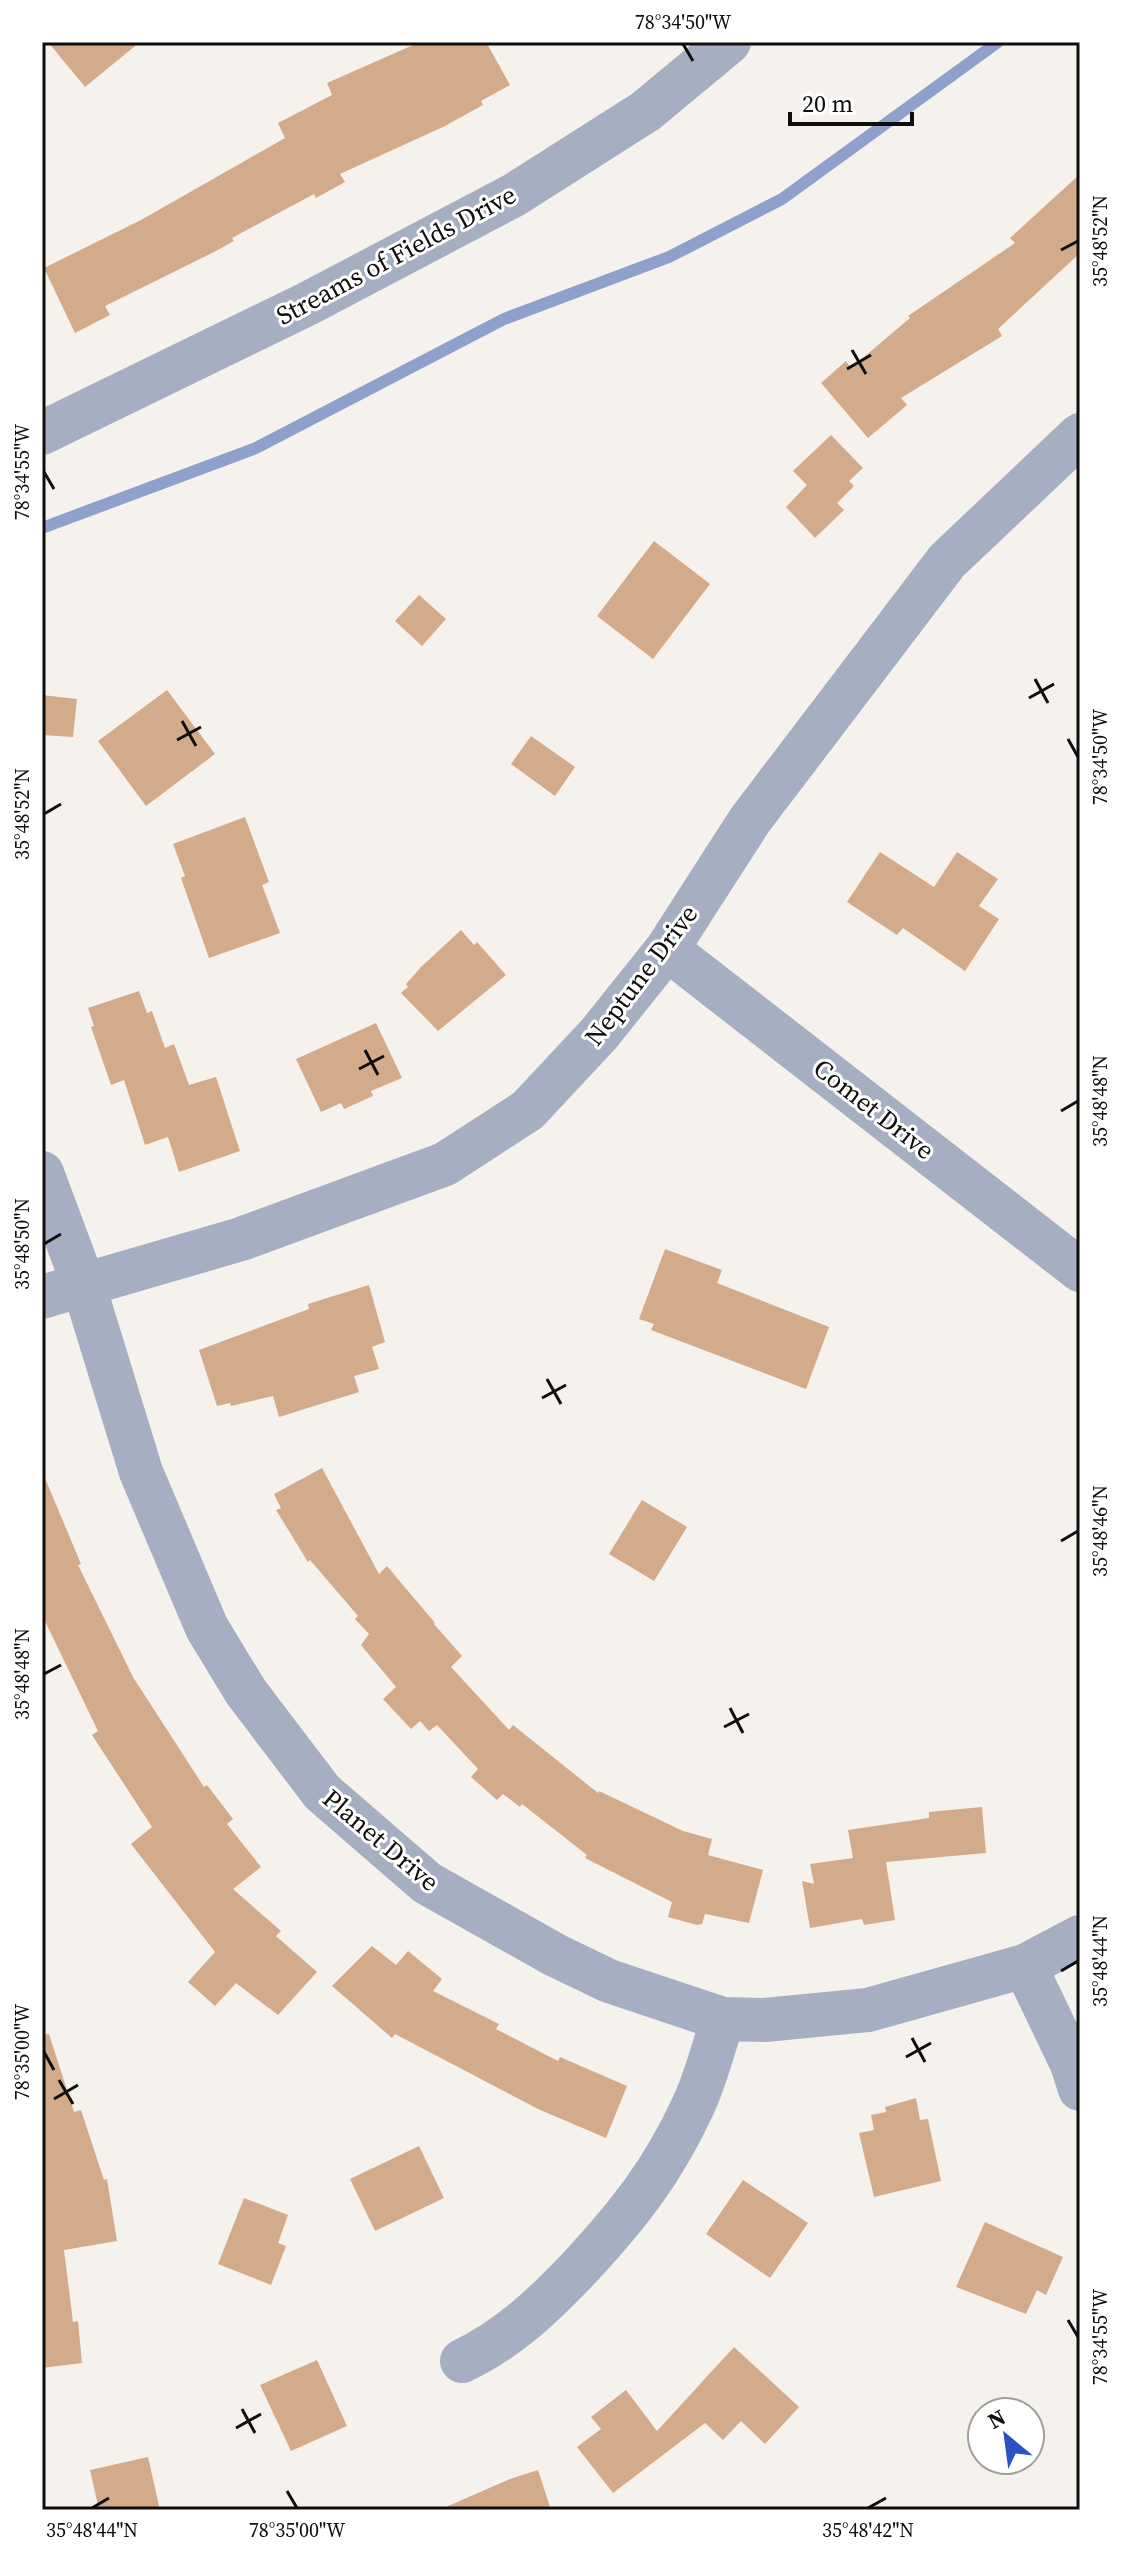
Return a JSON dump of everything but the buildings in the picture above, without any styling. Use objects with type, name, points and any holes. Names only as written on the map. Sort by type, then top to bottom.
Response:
[{"type":"street","name":"Streams of Fields Drive","points":[[42,433],[307,304],[514,195],[646,111],[729,42]]},
{"type":"street","name":"Neptune Drive","points":[[42,1297],[241,1239],[445,1164],[528,1110],[599,1034],[667,949],[750,820],[947,561],[1080,435]]},
{"type":"street","name":"Comet Drive","points":[[667,949],[1080,1270]]},
{"type":"street","name":"Planet Drive","points":[[42,1173],[83,1283],[141,1472],[207,1628],[246,1692],[322,1792],[427,1883],[494,1922],[609,1981],[723,2019],[765,2020],[868,2010],[1025,1966],[1080,1937]]},
{"type":"street","points":[[1025,1966],[1072,2064],[1080,2089]]},
{"type":"street","points":[[462,2361],[514,2331],[558,2290],[627,2216],[665,2161],[695,2104],[723,2019]]},
{"type":"waterway","points":[[42,528],[256,448],[504,319],[669,257],[782,199],[998,42]]}]
